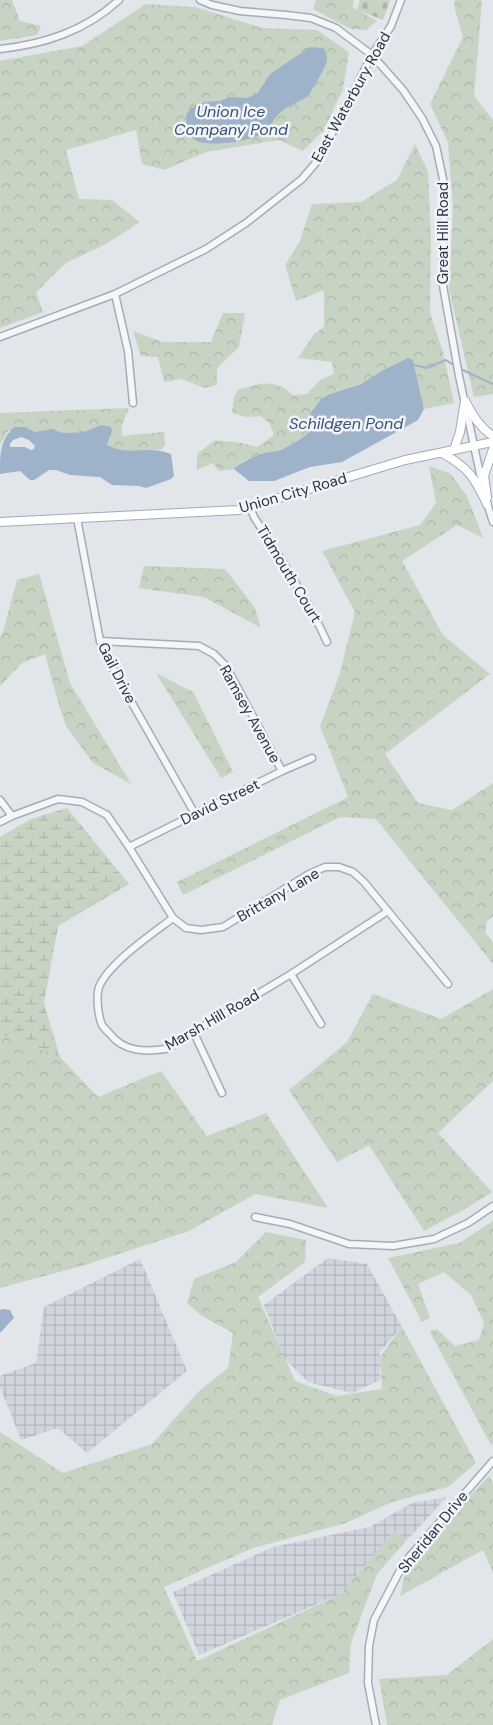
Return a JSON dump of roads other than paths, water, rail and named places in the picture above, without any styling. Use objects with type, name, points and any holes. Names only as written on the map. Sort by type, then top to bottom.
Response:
[{"type":"main road","points":[[465,401],[475,418],[493,436]]},
{"type":"main road","points":[[454,450],[460,432],[465,401]]},
{"type":"main road","name":"Union City Road","points":[[0,522],[238,510],[382,467],[493,442]]},
{"type":"main road","points":[[487,504],[484,476],[493,449]]},
{"type":"main road","points":[[442,452],[456,460],[470,472],[487,504]]},
{"type":"street","points":[[0,49],[36,44],[61,36],[91,22],[119,0]]},
{"type":"street","name":"Great Hill Road","points":[[200,0],[240,12],[297,16],[323,22],[336,28],[372,55],[412,102],[430,132],[441,163],[445,200],[442,280],[473,446],[493,522]]},
{"type":"street","name":"East Waterbury Road","points":[[0,337],[115,294],[206,249],[246,223],[302,178],[319,160],[372,55],[391,26],[401,0]]},
{"type":"street","points":[[115,294],[128,351],[133,403]]},
{"type":"street","name":"Tidmouth Court","points":[[250,507],[254,517],[305,600],[327,642]]},
{"type":"street","name":"Gail Drive","points":[[78,518],[100,641],[115,673],[195,814]]},
{"type":"street","name":"Ramsey Avenue","points":[[100,641],[199,646],[214,654],[226,666],[282,772]]},
{"type":"street","name":"David Street","points":[[129,847],[312,758]]},
{"type":"street","points":[[0,822],[58,799],[82,802],[107,815],[129,847],[172,918]]},
{"type":"street","points":[[0,800],[12,816]]},
{"type":"street","name":"Brittany Lane","points":[[172,918],[186,928],[201,930],[223,927],[309,874],[325,867],[339,867],[353,872],[364,882],[448,984]]},
{"type":"street","name":"Marsh Hill Road","points":[[172,918],[122,959],[99,987],[98,1005],[102,1024],[113,1038],[128,1048],[147,1052],[166,1049],[291,974],[388,911]]},
{"type":"street","points":[[291,974],[321,1024]]},
{"type":"street","points":[[194,1033],[222,1094]]},
{"type":"street","points":[[254,1217],[290,1224],[349,1244],[393,1246],[434,1239],[468,1223],[493,1206]]},
{"type":"street","name":"Sheridan Drive","points":[[376,1725],[368,1684],[369,1646],[374,1620],[404,1563],[493,1461]]},
{"type":"water","name":"Union Ice Company Pond","points":[[310,47],[324,48],[327,62],[319,78],[308,96],[282,111],[262,134],[238,141],[208,143],[195,140],[187,132],[186,115],[191,108],[205,102],[220,101],[229,97],[247,98],[257,94],[270,74]]},
{"type":"water","name":"Schildgen Pond","points":[[408,358],[413,360],[424,409],[418,420],[342,462],[310,467],[274,481],[249,481],[234,469],[253,457],[288,447],[315,428],[310,414],[321,399],[330,394],[361,384]]},
{"type":"water","points":[[101,425],[111,427],[112,431],[107,445],[123,450],[154,450],[171,454],[174,476],[171,479],[146,488],[112,485],[100,477],[70,475],[56,470],[49,470],[34,480],[30,480],[20,471],[0,474],[3,442],[14,427],[25,427],[35,432],[52,429],[63,433],[84,432]],"holes":[[[21,437],[29,440],[35,446],[34,449],[10,447],[13,440]]]},
{"type":"water","points":[[0,1310],[10,1310],[14,1318],[0,1333]]},
{"type":"waterway","points":[[414,365],[427,368],[446,360],[452,364]]},
{"type":"waterway","points":[[463,370],[493,384]]}]
